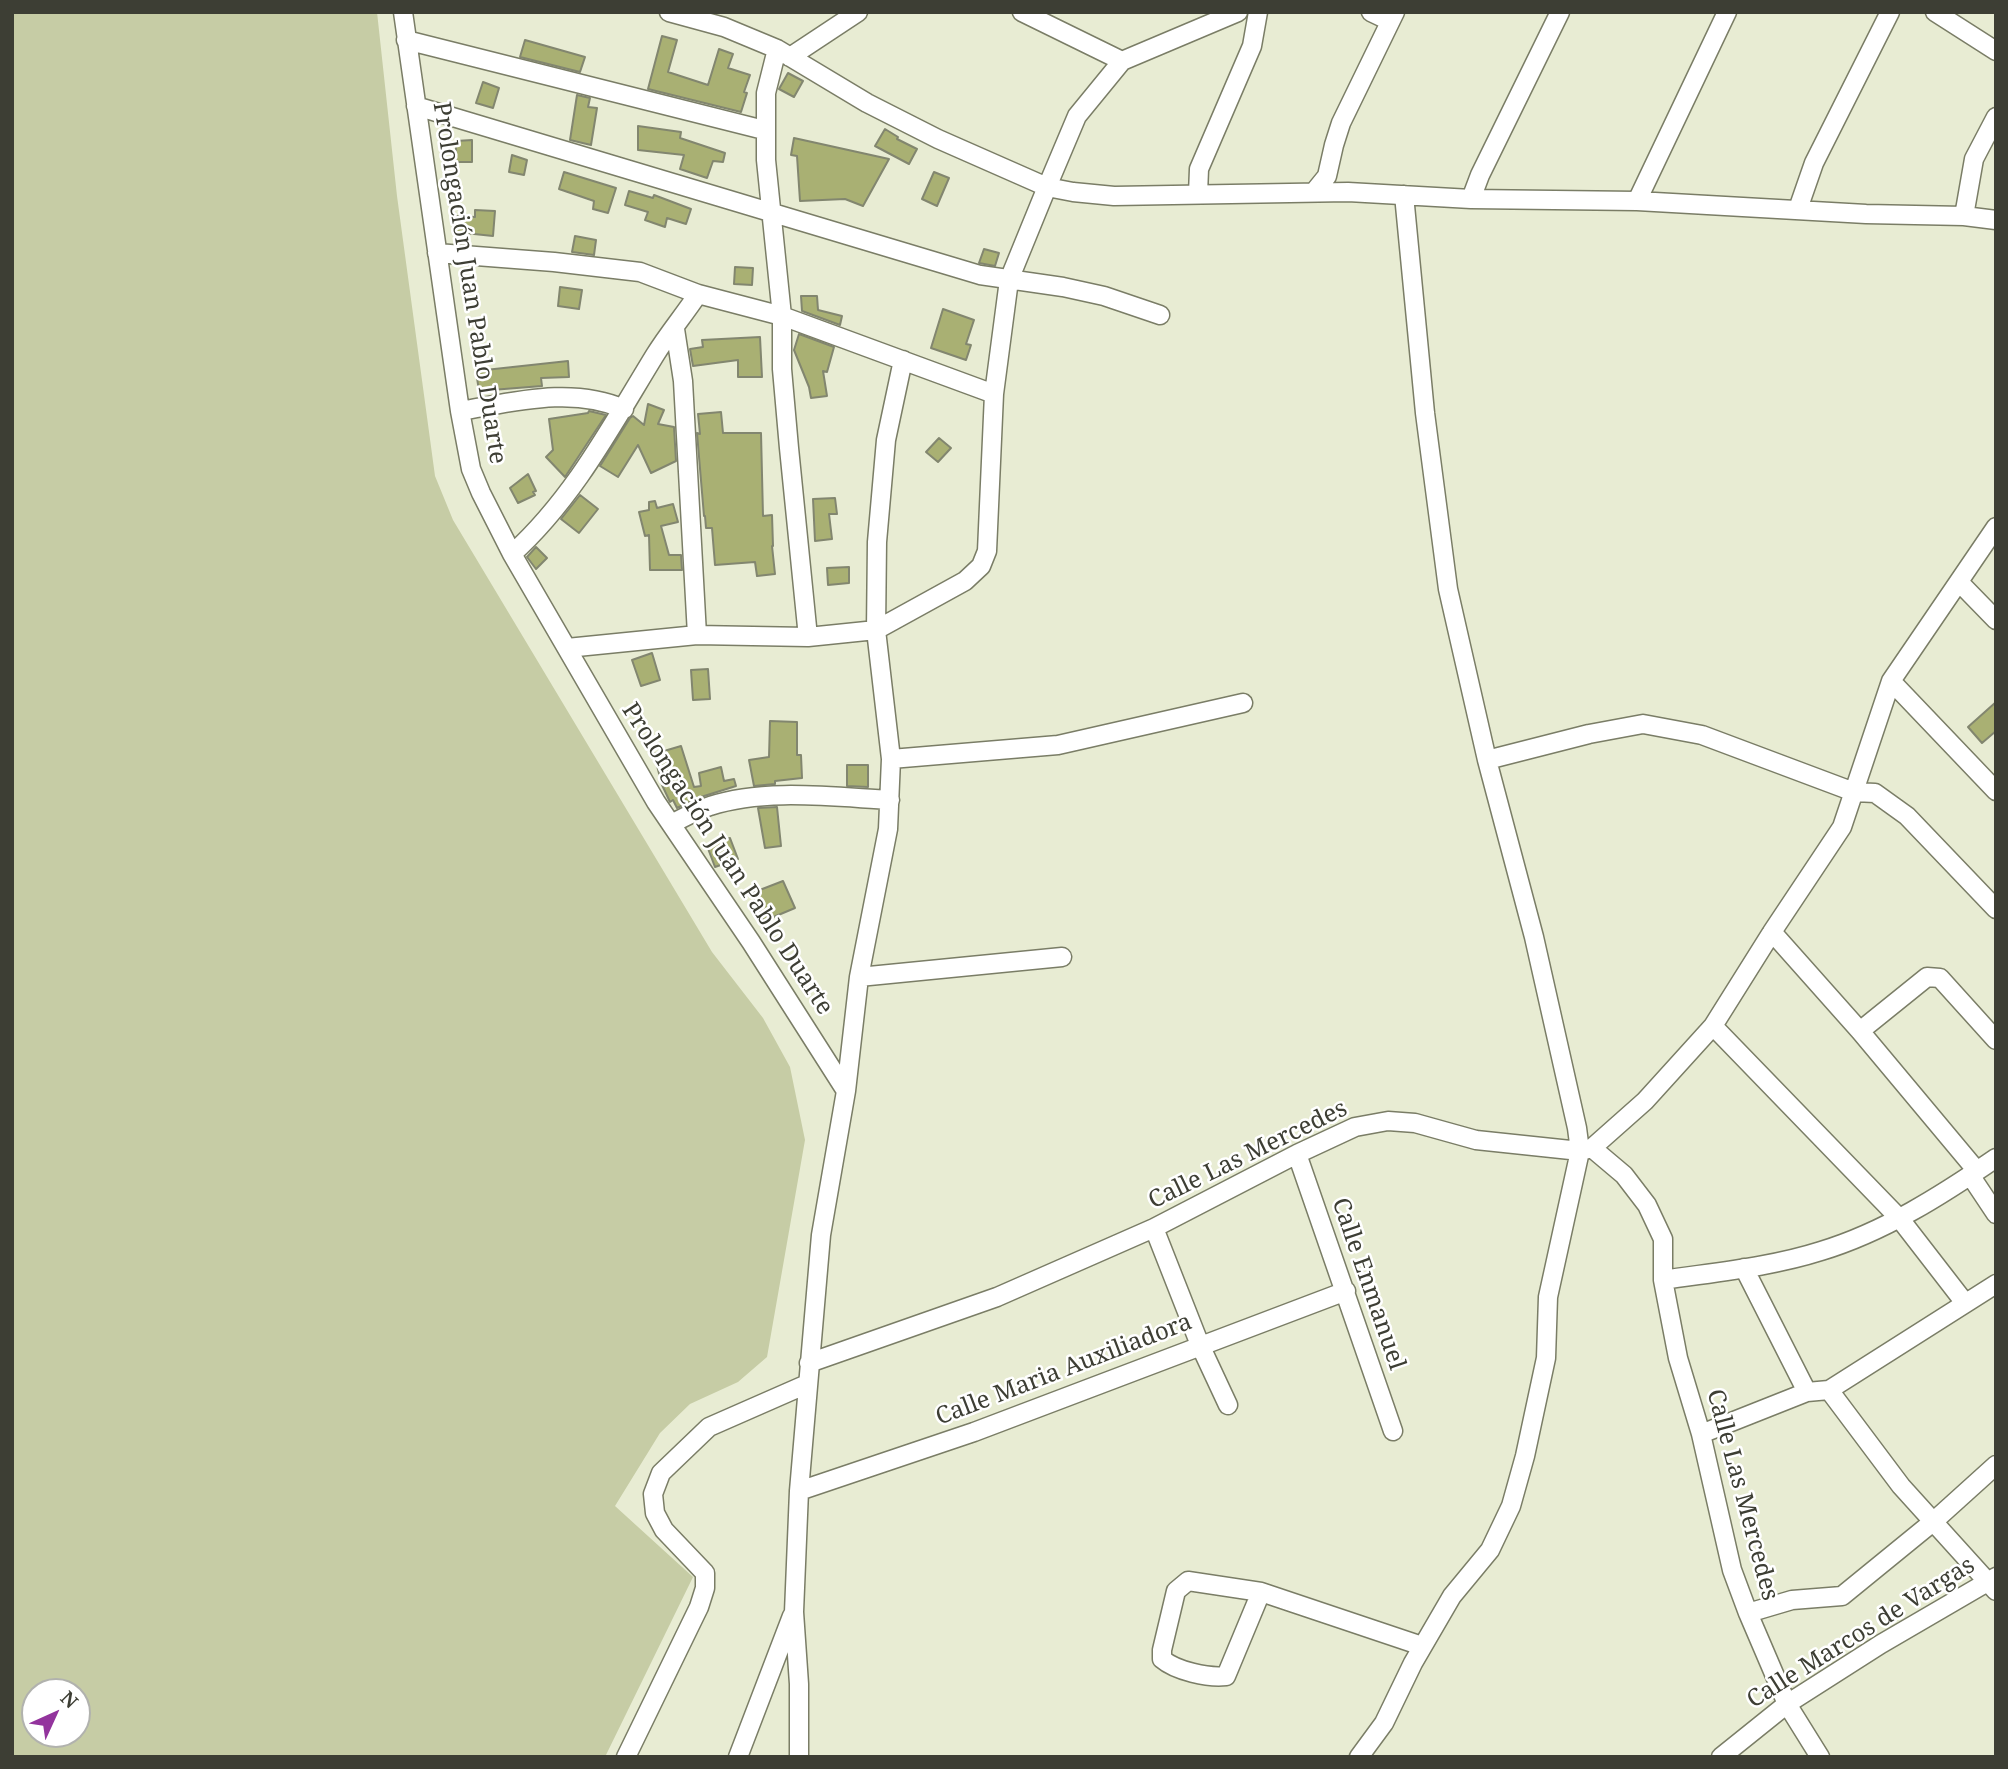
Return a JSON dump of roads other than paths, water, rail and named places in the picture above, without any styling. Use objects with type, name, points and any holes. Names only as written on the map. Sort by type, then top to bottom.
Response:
[{"type":"street","name":"Prolongación Juan Pablo Duarte","points":[[403,12],[460,411],[471,468],[481,494],[512,554],[671,824],[751,942],[846,1091]]},
{"type":"street","points":[[669,12],[724,27],[784,53],[867,103],[938,139],[1047,187],[1073,192],[1114,196],[1348,192],[1471,199],[1637,201],[1866,214],[1964,216],[1996,220]]},
{"type":"street","points":[[808,637],[782,369],[782,316],[764,130],[766,93],[784,53],[858,12]]},
{"type":"street","points":[[1022,12],[1122,61]]},
{"type":"street","points":[[567,648],[697,635],[808,637],[876,630],[965,581],[981,566],[985,559],[994,394],[1009,280],[1077,116],[1122,61],[1238,12]]},
{"type":"street","points":[[1198,194],[1199,169],[1252,46],[1258,12]]},
{"type":"street","points":[[1314,191],[1327,176],[1341,123],[1392,17],[1371,12]]},
{"type":"street","points":[[1471,199],[1480,175],[1560,12]]},
{"type":"street","points":[[1637,201],[1727,12]]},
{"type":"street","points":[[1798,209],[1814,163],[1890,12]]},
{"type":"street","points":[[1935,12],[1996,51]]},
{"type":"street","points":[[406,40],[764,130]]},
{"type":"street","points":[[416,106],[980,275],[1104,296],[1160,315]]},
{"type":"street","points":[[1964,216],[1974,159],[1996,117]]},
{"type":"street","points":[[1327,176],[1348,192]]},
{"type":"street","points":[[1404,195],[1425,413],[1448,589],[1488,760],[1534,937],[1577,1128],[1586,1149]]},
{"type":"street","points":[[437,253],[640,272],[698,294],[782,316],[994,394]]},
{"type":"street","points":[[512,554],[538,531],[555,509],[624,409],[656,353],[676,329],[698,294]]},
{"type":"street","points":[[676,329],[683,382],[697,635]]},
{"type":"street","points":[[799,1757],[799,1684],[794,1612],[807,1384],[821,1235],[846,1091],[859,977],[888,829],[891,759],[876,630],[877,542],[886,440],[904,360]]},
{"type":"street","points":[[460,411],[541,397],[585,397],[624,409]]},
{"type":"street","points":[[1359,1757],[1384,1723],[1422,1646],[1452,1596],[1490,1550],[1511,1506],[1525,1456],[1546,1358],[1548,1297],[1586,1149],[1645,1101],[1713,1026],[1842,827],[1891,681],[1996,527]]},
{"type":"street","points":[[1959,582],[1996,620]]},
{"type":"street","points":[[1891,681],[1996,791]]},
{"type":"street","points":[[891,759],[1058,746],[1243,703]]},
{"type":"street","points":[[1488,760],[1589,734],[1643,724],[1702,735],[1854,792],[1875,793],[1907,816],[1996,909]]},
{"type":"street","points":[[671,824],[710,806],[738,799],[812,796],[890,800]]},
{"type":"street","points":[[1772,932],[1860,1031],[1973,1173],[1996,1214]]},
{"type":"street","points":[[859,977],[1062,957]]},
{"type":"street","points":[[1860,1031],[1927,978],[1934,976],[1940,978],[1996,1041]]},
{"type":"street","points":[[1713,1026],[1900,1219],[1965,1303]]},
{"type":"street","name":"Calle Las Mercedes","points":[[809,1363],[997,1297],[1154,1228],[1297,1154],[1356,1127],[1388,1121],[1415,1123],[1476,1140],[1586,1149],[1624,1175],[1647,1205],[1663,1239],[1663,1280],[1678,1358],[1701,1434],[1732,1570],[1787,1704],[1820,1757]]},
{"type":"street","name":"Calle Enmanuel","points":[[1297,1154],[1393,1432]]},
{"type":"street","points":[[1663,1280],[1744,1268],[1822,1251],[1900,1219],[1996,1158]]},
{"type":"street","points":[[1154,1228],[1200,1345],[1228,1405]]},
{"type":"street","points":[[1744,1268],[1807,1392]]},
{"type":"street","points":[[1701,1434],[1807,1392],[1829,1390],[1996,1284]]},
{"type":"street","name":"Calle Maria Auxiliadora","points":[[799,1492],[974,1432],[1346,1291]]},
{"type":"street","points":[[626,1757],[699,1607],[705,1588],[705,1573],[664,1530],[655,1513],[653,1494],[661,1473],[709,1427],[807,1384]]},
{"type":"street","points":[[1829,1390],[1901,1486],[1993,1583]]},
{"type":"street","points":[[1748,1613],[1792,1600],[1842,1596],[1934,1521],[1996,1465]]},
{"type":"street","points":[[1261,1592],[1226,1676],[1216,1677],[1169,1665],[1163,1659],[1162,1650],[1176,1591],[1188,1581],[1261,1592],[1422,1646]]},
{"type":"street","name":"Calle Marcos de Vargas","points":[[1729,1754],[1787,1704],[1881,1644],[1993,1583]]},
{"type":"street","points":[[738,1757],[794,1612]]}]
